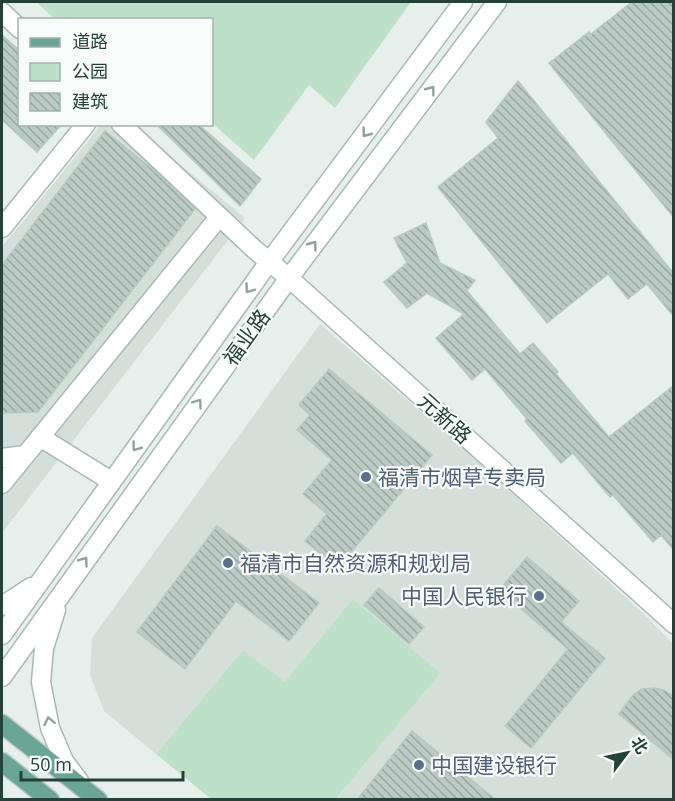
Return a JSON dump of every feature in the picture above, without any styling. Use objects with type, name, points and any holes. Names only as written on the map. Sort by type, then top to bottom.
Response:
[{"type":"main road","points":[[2,724],[92,795]]},
{"type":"main road","points":[[2,762],[50,800]]},
{"type":"street","name":"福业路","points":[[2,634],[269,262],[463,2]]},
{"type":"street","name":"福业路","points":[[2,677],[289,278],[497,2]]},
{"type":"street","points":[[2,12],[18,27]]},
{"type":"street","points":[[2,228],[84,126]]},
{"type":"street","name":"元新路","points":[[123,126],[219,217],[674,624]]},
{"type":"street","points":[[2,484],[219,217]]},
{"type":"street","points":[[40,437],[111,481]]},
{"type":"street","points":[[2,458],[26,455]]},
{"type":"street","points":[[2,606],[40,581]]},
{"type":"street","points":[[60,594],[44,648],[41,682],[50,728],[64,761],[92,795]]},
{"type":"shaded area","points":[[100,126],[133,126],[245,218],[2,533],[2,247]]},
{"type":"shaded area","points":[[320,324],[466,451],[648,618],[673,644],[673,799],[341,799],[338,797],[439,673],[285,683],[243,650],[156,754],[104,711],[90,675],[92,638]]},
{"type":"green space","points":[[36,2],[411,2],[335,108],[309,85],[254,160],[213,124],[213,18],[54,18]]},
{"type":"green space","points":[[353,599],[440,673],[336,799],[211,799],[156,754],[243,650],[285,682]]},
{"type":"building","points":[[632,2],[674,2],[674,218],[549,63]]},
{"type":"building","points":[[2,35],[18,49],[18,126],[60,126],[37,152],[2,120]]},
{"type":"building","points":[[518,81],[674,274],[674,317],[647,284],[628,299],[608,274],[547,323],[438,187],[498,138],[486,122]]},
{"type":"building","points":[[158,126],[200,126],[261,179],[240,206]]},
{"type":"building","points":[[105,131],[150,167],[195,209],[38,412],[2,413],[2,265]]},
{"type":"building","points":[[426,223],[440,263],[475,280],[467,291],[520,354],[533,343],[609,437],[674,385],[674,550],[661,535],[653,542],[613,495],[610,497],[573,453],[561,463],[485,369],[472,380],[436,338],[464,314],[427,293],[407,308],[384,282],[407,263],[394,238]]},
{"type":"building","name":"福清市烟草专卖局","points":[[329,369],[432,455],[338,568],[305,541],[327,514],[303,494],[332,460],[297,430],[310,415],[299,405]]},
{"type":"building","name":"福清市自然资源和规划局","points":[[217,526],[319,603],[289,641],[236,601],[185,669],[137,632]]},
{"type":"building","points":[[527,557],[579,601],[561,622],[605,658],[531,748],[505,726],[568,649],[499,590]]},
{"type":"building","points":[[379,588],[424,627],[409,644],[364,605]]},
{"type":"building","points":[[642,689],[664,690],[674,697],[674,760],[619,714],[633,695]]},
{"type":"building","name":"中国建设银行","points":[[412,731],[496,800],[357,800]]},
{"type":"place","name":"福清市烟草专卖局","points":[[366,477]]},
{"type":"place","name":"福清市自然资源和规划局","points":[[228,563]]},
{"type":"place","name":"中国人民银行","points":[[539,596]]},
{"type":"place","name":"中国建设银行","points":[[419,765]]}]
